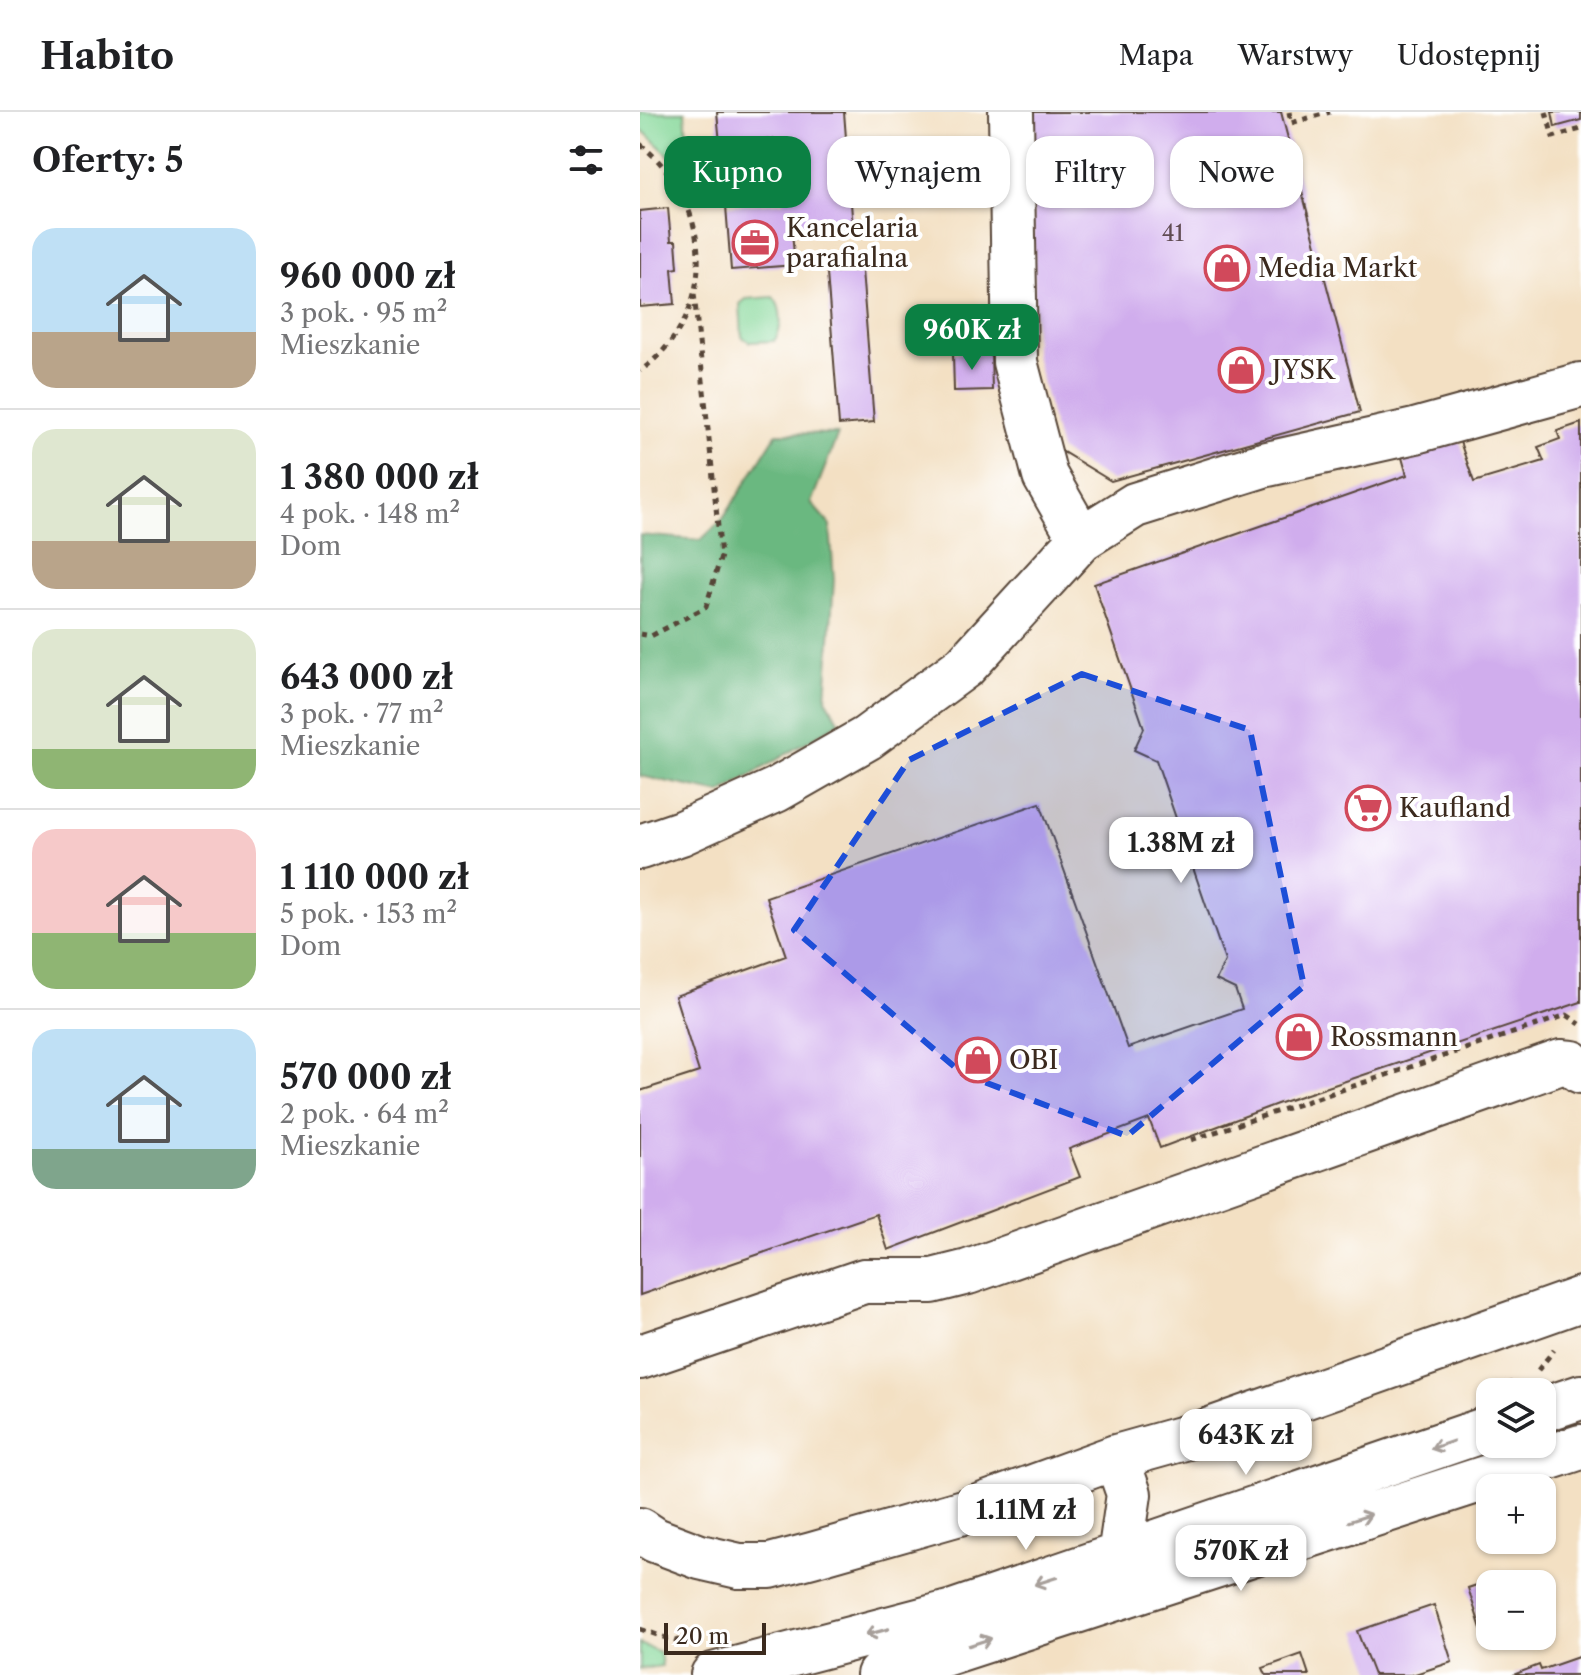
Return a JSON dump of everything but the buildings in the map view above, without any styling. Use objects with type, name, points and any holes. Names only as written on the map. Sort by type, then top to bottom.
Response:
[{"type":"street","points":[[1011,112],[1015,362],[1045,476],[1081,539]]},
{"type":"street","points":[[640,847],[681,833],[776,790],[867,738],[965,666],[1081,539],[1135,505],[1263,465],[1415,431],[1581,385]]},
{"type":"street","points":[[640,1357],[864,1281],[932,1281],[968,1272],[1561,1062],[1572,1063],[1581,1071]]},
{"type":"street","points":[[640,1530],[655,1540],[700,1557],[739,1566],[770,1566],[957,1514],[1122,1476],[1202,1433],[1578,1312]]},
{"type":"street","points":[[1556,1405],[1581,1397]]},
{"type":"street","points":[[713,1675],[953,1612],[1476,1433]]},
{"type":"street","points":[[879,1675],[1581,1447]]},
{"type":"street","points":[[1122,1476],[1181,1535]]},
{"type":"street","points":[[1120,1556],[1122,1476]]},
{"type":"path","points":[[1289,112],[1291,123],[1330,112]]},
{"type":"path","points":[[1546,112],[1553,137],[1581,129]]},
{"type":"path","points":[[640,144],[676,180],[689,207],[697,236],[694,293],[721,556],[706,607],[651,636],[640,634]]},
{"type":"path","points":[[640,371],[670,342],[685,319],[694,293]]},
{"type":"path","points":[[1191,1140],[1567,1015],[1581,1025]]},
{"type":"path","points":[[640,1629],[675,1641]]},
{"type":"highlighted area","points":[[1082,674],[1250,730],[1304,986],[1127,1136],[963,1074],[794,930],[909,760]]},
{"type":"green space","points":[[640,112],[685,112],[687,136],[664,136],[664,151],[640,128]]},
{"type":"green space","points":[[773,297],[781,319],[774,341],[750,342],[742,337],[740,304],[746,299]]},
{"type":"green space","points":[[777,433],[838,434],[811,503],[830,525],[834,580],[826,699],[840,722],[721,793],[640,776],[640,535],[701,540],[723,519]]},
{"type":"green space","points":[[640,1644],[660,1652],[662,1666],[640,1669]]},
{"type":"place","name":"Kancelaria parafialna","points":[[755,243]]},
{"type":"place","name":"Media Markt","points":[[1227,268]]},
{"type":"place","name":"JYSK","points":[[1241,370]]},
{"type":"place","name":"Kaufland","points":[[1368,808]]},
{"type":"place","name":"Rossmann","points":[[1299,1037]]},
{"type":"place","name":"OBI","points":[[978,1060]]}]
